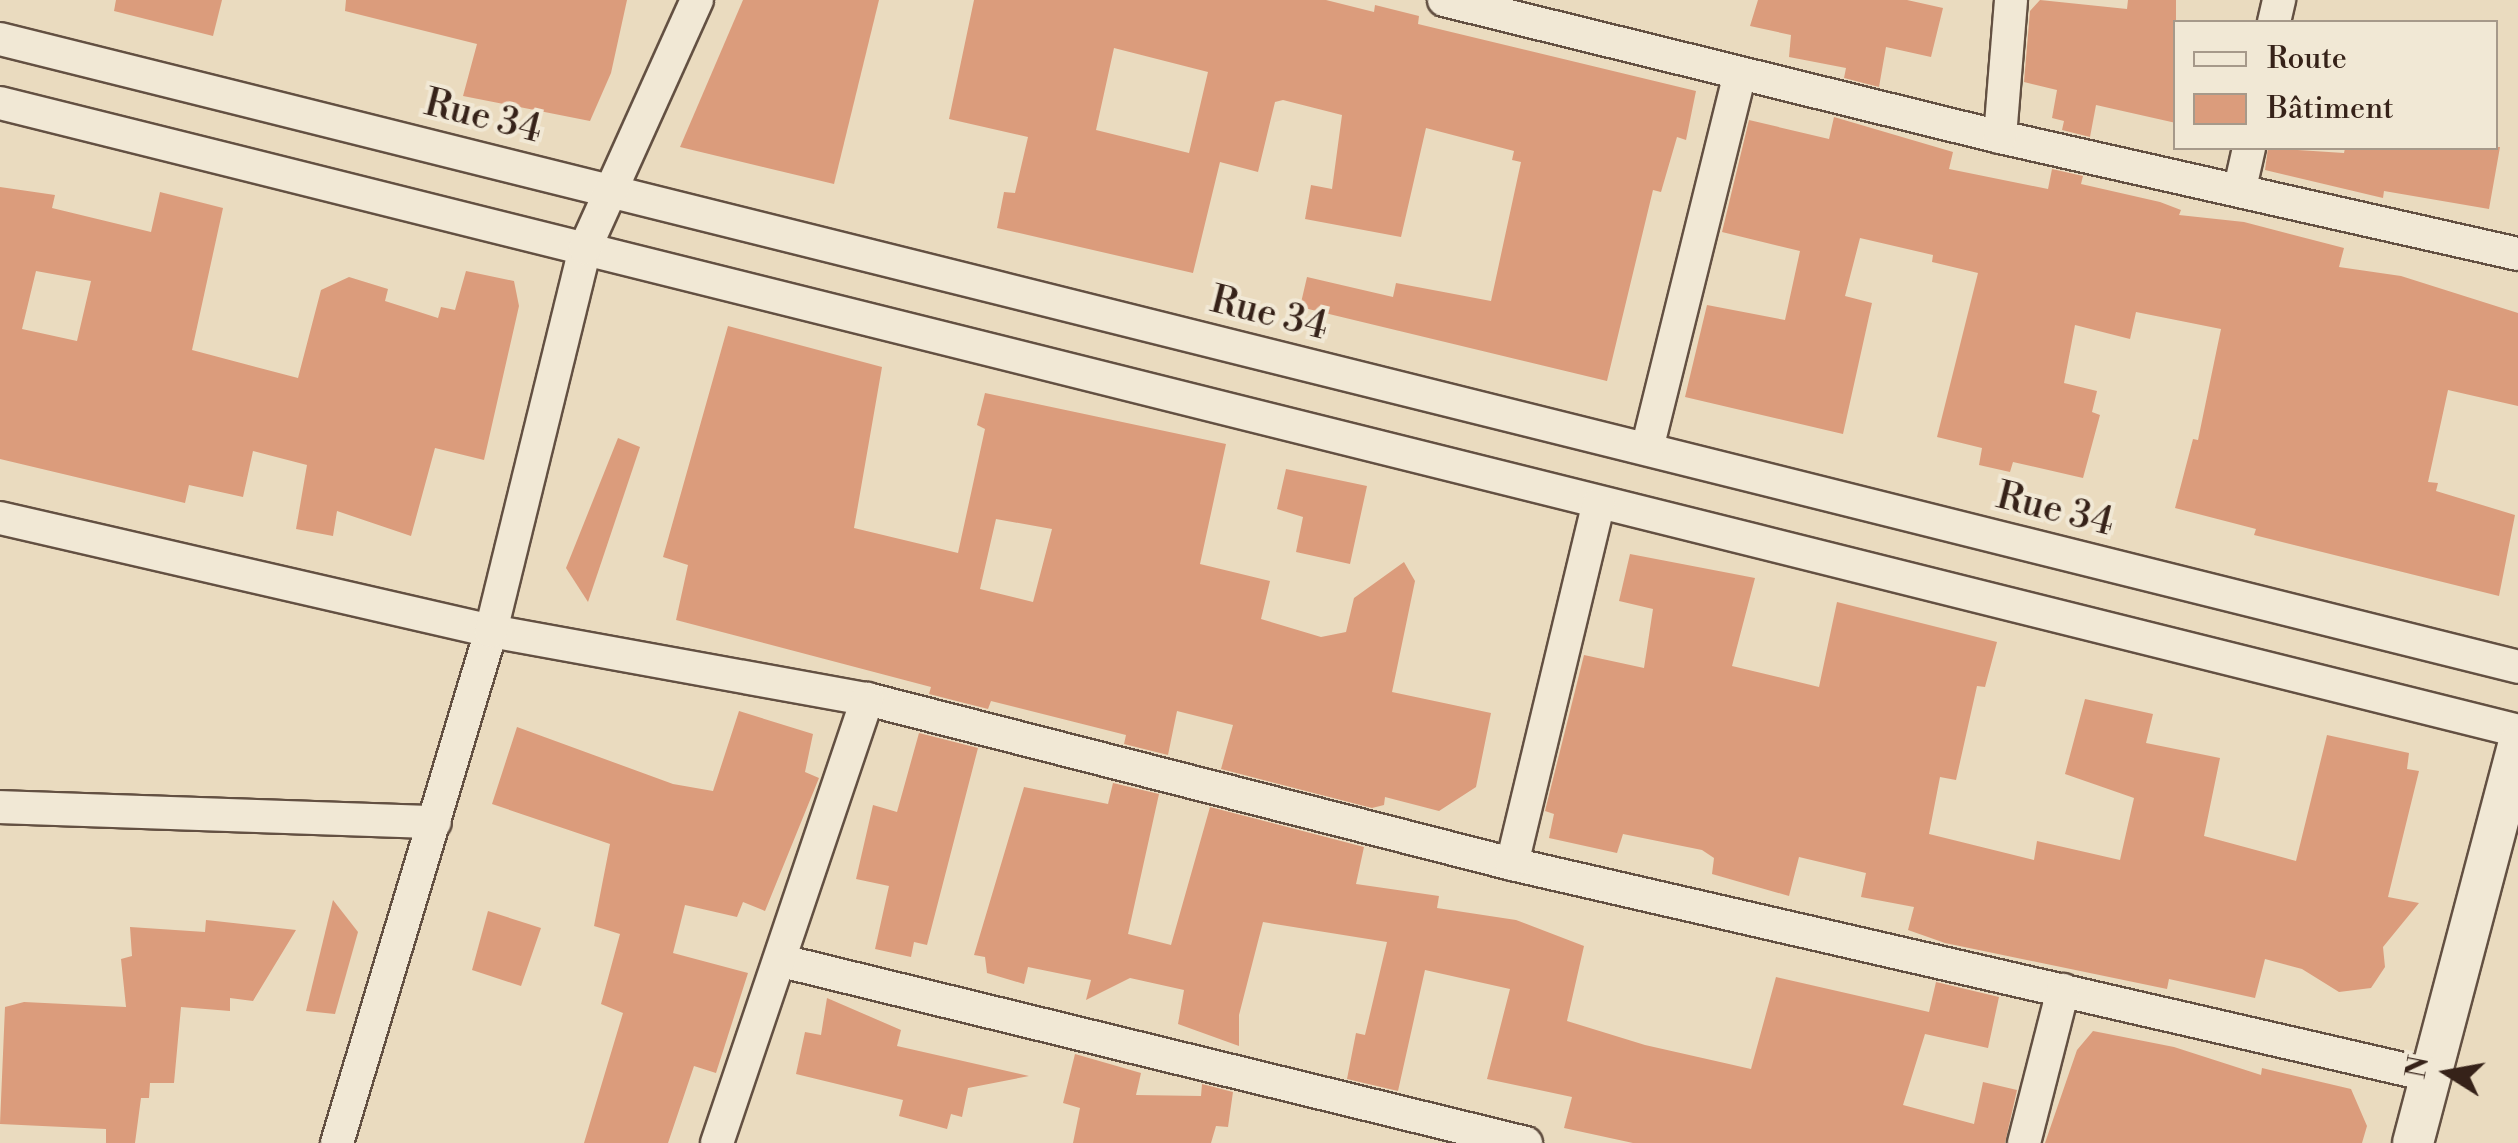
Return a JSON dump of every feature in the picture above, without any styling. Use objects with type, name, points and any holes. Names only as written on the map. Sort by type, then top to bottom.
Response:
[{"type":"street","points":[[337,1143],[491,631],[584,248],[697,0]]},
{"type":"street","points":[[1444,0],[2000,137],[2240,188],[2518,254]]},
{"type":"street","points":[[2000,137],[2011,0]]},
{"type":"street","name":"Rue 34","points":[[0,38],[2518,667]]},
{"type":"street","points":[[1647,449],[1740,72]]},
{"type":"street","points":[[0,104],[2518,731]]},
{"type":"street","points":[[2240,188],[2248,150]]},
{"type":"street","points":[[1512,864],[1599,503]]},
{"type":"street","points":[[0,518],[491,631],[867,699],[1512,864],[2430,1074]]},
{"type":"street","points":[[717,1143],[782,961],[867,699]]},
{"type":"street","points":[[2414,1143],[2518,746]]},
{"type":"street","points":[[0,807],[434,822]]},
{"type":"street","points":[[782,961],[1526,1143]]},
{"type":"street","points":[[2024,1143],[2063,990]]},
{"type":"building","points":[[116,0],[222,0],[213,36],[114,11]]},
{"type":"building","points":[[346,0],[627,0],[611,73],[590,121],[463,96],[477,44],[345,11]]},
{"type":"building","points":[[743,0],[879,0],[834,184],[680,147]]},
{"type":"building","points":[[974,0],[1326,0],[1374,12],[1375,5],[1419,16],[1418,24],[1696,91],[1686,140],[1677,137],[1661,192],[1653,190],[1607,381],[1300,307],[1307,277],[1393,297],[1396,283],[1491,301],[1521,162],[1512,160],[1514,151],[1426,128],[1401,237],[1305,219],[1311,185],[1332,189],[1342,115],[1283,100],[1275,102],[1258,172],[1220,162],[1193,273],[997,228],[1004,192],[1015,193],[1028,137],[949,119]],"holes":[[[1114,48],[1208,72],[1189,153],[1096,130]]]},
{"type":"building","points":[[1758,0],[1907,0],[1943,8],[1931,57],[1886,47],[1879,87],[1844,78],[1846,68],[1789,57],[1791,35],[1750,26]]},
{"type":"building","points":[[2040,0],[2127,9],[2128,0],[2176,0],[2173,122],[2096,105],[2090,137],[2062,130],[2064,121],[2052,118],[2057,90],[2024,82],[2030,11]]},
{"type":"building","points":[[1834,117],[1953,152],[1949,169],[2048,189],[2052,169],[2083,176],[2081,184],[2160,202],[2181,210],[2179,215],[2244,222],[2344,248],[2339,267],[2401,276],[2518,313],[2518,406],[2448,390],[2428,482],[2438,483],[2436,491],[2515,515],[2499,596],[2254,535],[2256,529],[2175,508],[2193,439],[2198,440],[2221,329],[2136,312],[2130,339],[2075,325],[2064,383],[2097,391],[2092,412],[2100,415],[2083,478],[2013,462],[2010,472],[1979,465],[1982,448],[1937,437],[1978,273],[1932,262],[1933,255],[1860,238],[1845,296],[1872,303],[1843,434],[1685,397],[1707,305],[1785,320],[1800,251],[1722,232],[1749,120],[1829,139]]},
{"type":"building","points":[[2498,147],[2489,209],[2384,191],[2383,198],[2265,170],[2268,150],[2344,153]]},
{"type":"building","points":[[0,187],[55,195],[52,208],[151,232],[160,192],[223,208],[192,350],[298,378],[321,290],[349,277],[388,289],[385,301],[438,318],[441,307],[455,310],[466,271],[514,281],[519,306],[484,460],[435,448],[411,536],[337,511],[333,536],[296,529],[307,465],[253,451],[243,497],[189,485],[185,503],[0,459]],"holes":[[[36,271],[91,281],[77,341],[22,329]]]},
{"type":"building","points":[[728,326],[882,367],[854,528],[958,553],[985,429],[977,425],[985,393],[1226,444],[1200,564],[1270,581],[1261,619],[1321,637],[1346,632],[1354,598],[1404,562],[1415,581],[1392,692],[1491,713],[1476,787],[1439,811],[1385,797],[1384,805],[1372,808],[1221,769],[1233,725],[1177,711],[1168,755],[1124,744],[1126,735],[991,701],[988,709],[929,694],[931,687],[676,620],[688,565],[663,557]],"holes":[[[996,519],[1052,529],[1033,602],[980,589]]]},
{"type":"building","points":[[618,438],[640,447],[588,602],[566,568]]},
{"type":"building","points":[[1286,469],[1367,486],[1350,564],[1296,552],[1303,517],[1277,509]]},
{"type":"building","points":[[1630,554],[1755,578],[1732,666],[1819,687],[1837,602],[1997,642],[1985,687],[1977,686],[1956,780],[1940,777],[1929,834],[2034,860],[2037,841],[2120,860],[2134,798],[2065,774],[2085,699],[2153,714],[2146,743],[2220,758],[2204,836],[2296,861],[2327,735],[2409,753],[2407,769],[2419,771],[2388,897],[2419,903],[2383,947],[2385,967],[2371,988],[2339,992],[2302,969],[2265,959],[2255,998],[2169,979],[2167,989],[1945,943],[1908,930],[1914,907],[1861,897],[1866,873],[1799,857],[1789,896],[1712,874],[1714,858],[1702,850],[1623,834],[1617,853],[1549,838],[1554,814],[1545,811],[1584,655],[1644,668],[1653,609],[1619,601]]},
{"type":"building","points":[[739,711],[813,734],[805,772],[819,778],[765,911],[743,902],[737,917],[685,905],[673,953],[748,973],[716,1073],[694,1066],[668,1143],[584,1143],[623,1013],[601,1004],[620,934],[594,926],[610,844],[492,804],[517,727],[673,784],[713,791]]},
{"type":"building","points":[[919,733],[978,748],[927,945],[914,942],[911,957],[875,949],[889,886],[856,879],[873,805],[897,812]]},
{"type":"building","points":[[1113,783],[1159,794],[1128,934],[1171,945],[1210,807],[1364,847],[1356,884],[1439,896],[1437,908],[1516,920],[1584,946],[1567,1021],[1645,1045],[1751,1069],[1776,977],[1929,1012],[1936,982],[1999,997],[1988,1048],[1925,1034],[1903,1105],[1974,1124],[1983,1082],[2017,1090],[2005,1143],[1633,1143],[1564,1128],[1572,1097],[1487,1079],[1510,989],[1425,970],[1398,1091],[1347,1079],[1356,1033],[1365,1035],[1387,942],[1263,922],[1239,1015],[1239,1046],[1178,1024],[1184,990],[1130,978],[1086,1000],[1091,980],[1028,967],[1024,984],[987,973],[985,957],[974,955],[1024,787],[1108,804]]},
{"type":"building","points":[[333,900],[358,932],[335,1014],[306,1011]]},
{"type":"building","points":[[488,911],[541,928],[521,986],[472,970]]},
{"type":"building","points":[[206,920],[296,930],[253,1001],[230,998],[230,1011],[181,1007],[174,1083],[150,1083],[149,1098],[141,1098],[135,1143],[106,1143],[106,1129],[0,1124],[5,1007],[24,1002],[126,1007],[121,959],[132,956],[130,927],[205,932]]},
{"type":"building","points":[[827,998],[901,1030],[897,1046],[1029,1076],[968,1088],[962,1117],[951,1114],[947,1129],[899,1116],[903,1100],[796,1074],[805,1032],[821,1035]]},
{"type":"building","points":[[2093,1031],[2174,1047],[2261,1075],[2262,1068],[2351,1089],[2367,1126],[2362,1143],[2045,1143],[2077,1050]]},
{"type":"building","points":[[1075,1054],[1141,1073],[1136,1095],[1201,1096],[1202,1084],[1233,1092],[1228,1127],[1216,1126],[1211,1143],[1073,1143],[1080,1108],[1063,1103]]}]
